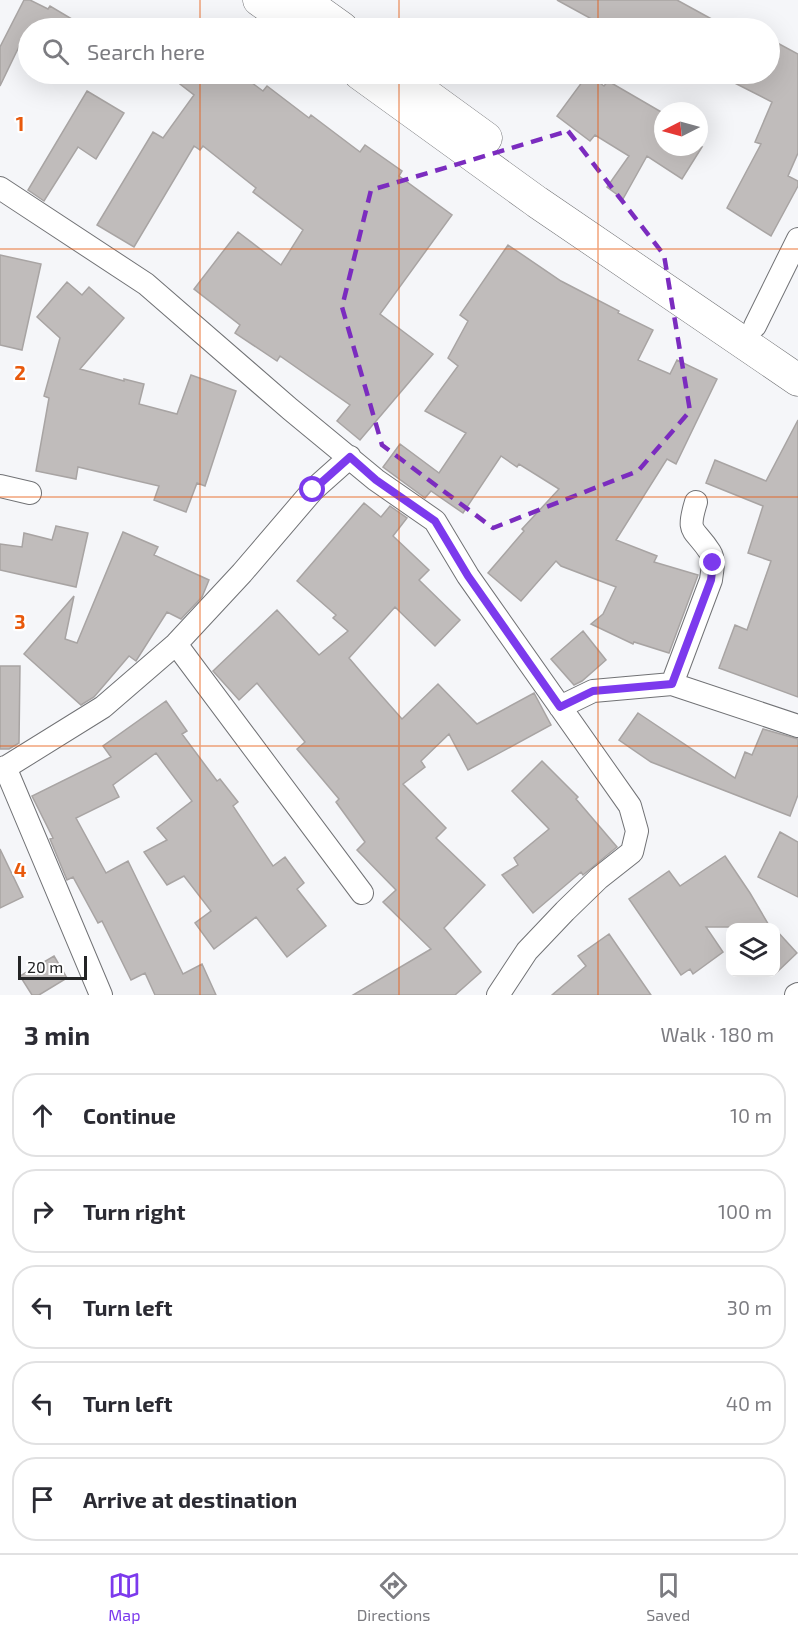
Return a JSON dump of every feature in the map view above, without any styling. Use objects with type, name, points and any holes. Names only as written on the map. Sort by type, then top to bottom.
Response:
[{"type":"main road","points":[[259,0],[285,18]]},
{"type":"main road","points":[[303,0],[328,18]]},
{"type":"main road","points":[[374,84],[546,209],[798,380]]},
{"type":"main road","points":[[412,84],[556,191],[798,357]]},
{"type":"street","points":[[0,188],[146,284],[376,480],[435,521],[468,576],[630,806],[637,831],[632,852],[599,878],[527,951],[498,995]]},
{"type":"street","points":[[754,326],[798,239]]},
{"type":"street","points":[[101,995],[2,769],[103,706],[176,644],[242,573],[313,490],[350,457]]},
{"type":"street","points":[[0,486],[30,493]]},
{"type":"street","points":[[672,684],[711,580],[713,563],[711,553],[691,529],[690,519],[696,501]]},
{"type":"street","points":[[176,644],[362,893]]},
{"type":"street","points":[[560,707],[593,691],[672,684],[798,726]]},
{"type":"highlighted area","points":[[568,131],[664,255],[690,411],[638,471],[493,528],[382,445],[342,307],[371,190]]},
{"type":"building","points":[[24,0],[30,0],[48,9],[50,6],[70,18],[18,18],[18,49],[0,86],[0,47]]},
{"type":"building","points":[[557,0],[677,0],[710,18],[590,18]]},
{"type":"building","points":[[780,44],[798,54],[798,153],[788,176],[798,181],[798,186],[771,236],[727,208],[761,144],[755,142],[772,102],[737,84],[780,84]]},
{"type":"building","points":[[180,84],[254,84],[263,91],[267,86],[309,118],[311,115],[360,152],[365,145],[402,171],[399,176],[452,215],[380,314],[433,354],[360,440],[337,421],[350,405],[280,356],[277,361],[235,333],[240,325],[194,289],[238,232],[281,265],[303,230],[253,192],[256,188],[203,146],[200,150],[194,146],[134,247],[97,225],[153,132],[163,138],[194,95]]},
{"type":"building","points":[[581,84],[604,86],[613,84],[654,108],[654,156],[696,156],[682,179],[647,156],[623,199],[607,187],[629,156],[595,135],[590,141],[557,116]]},
{"type":"building","points":[[87,91],[124,113],[96,159],[78,147],[44,201],[28,190]]},
{"type":"building","points":[[508,245],[561,281],[653,330],[638,360],[670,374],[677,360],[717,379],[676,464],[667,459],[616,540],[657,556],[654,562],[698,575],[669,653],[634,642],[633,644],[591,624],[603,614],[616,587],[561,566],[556,561],[521,601],[488,573],[524,531],[522,529],[559,489],[519,464],[517,467],[501,456],[463,513],[431,491],[425,498],[383,467],[400,444],[439,473],[466,433],[425,411],[458,366],[448,358],[468,321],[460,315]]},
{"type":"building","points":[[0,255],[41,264],[22,350],[0,345]]},
{"type":"building","points":[[67,282],[82,295],[89,287],[124,318],[80,369],[144,384],[139,404],[177,414],[191,375],[236,391],[205,486],[197,483],[186,512],[154,500],[159,486],[78,467],[76,479],[36,471],[49,398],[44,396],[60,338],[37,317]]},
{"type":"building","points":[[798,420],[798,697],[719,668],[735,625],[747,630],[771,561],[748,553],[763,506],[706,483],[715,460],[766,481]]},
{"type":"building","points":[[364,503],[381,517],[390,506],[407,518],[393,536],[429,570],[419,580],[460,620],[435,646],[395,607],[349,658],[402,719],[438,684],[477,724],[534,693],[551,725],[468,770],[449,734],[421,761],[425,767],[403,784],[446,828],[436,838],[485,885],[444,928],[481,972],[455,995],[353,995],[431,949],[383,902],[396,890],[357,850],[365,842],[336,802],[339,799],[297,749],[305,742],[257,683],[239,700],[213,671],[277,610],[319,655],[348,631],[333,618],[336,615],[297,581]]},
{"type":"building","points":[[56,526],[88,533],[76,587],[0,570],[0,544],[22,547],[24,533],[52,540]]},
{"type":"building","points":[[123,532],[158,547],[154,555],[209,580],[202,597],[181,619],[167,612],[136,661],[129,656],[94,697],[81,705],[24,654],[74,596],[65,639],[77,643]]},
{"type":"building","points":[[583,631],[606,660],[574,685],[551,659]]},
{"type":"building","points":[[0,666],[20,666],[19,743],[9,749],[0,749]]},
{"type":"building","points":[[166,701],[187,731],[182,734],[217,781],[220,779],[238,802],[233,806],[273,866],[285,857],[304,883],[297,889],[326,926],[287,957],[256,917],[214,949],[195,923],[211,911],[184,876],[167,885],[144,852],[167,840],[157,828],[192,801],[156,753],[113,785],[119,797],[76,818],[106,873],[128,861],[183,974],[202,964],[216,995],[155,995],[145,973],[131,980],[102,921],[98,923],[73,877],[67,880],[50,839],[53,838],[32,796],[111,757],[103,746]]},
{"type":"building","points":[[638,713],[735,778],[745,752],[752,755],[763,729],[798,739],[798,795],[790,816],[651,762],[619,740]]},
{"type":"building","points":[[542,761],[578,797],[576,799],[617,847],[583,875],[581,872],[533,913],[502,875],[518,865],[514,858],[549,829],[512,791]]},
{"type":"building","points":[[780,832],[798,842],[798,897],[758,877]]},
{"type":"building","points":[[0,849],[23,897],[0,908]]},
{"type":"building","points":[[725,856],[768,923],[726,923],[726,927],[706,927],[723,952],[693,974],[690,969],[681,975],[629,899],[669,871],[680,886]]},
{"type":"building","points":[[609,934],[651,995],[552,995],[586,966],[578,956]]},
{"type":"building","points":[[780,934],[797,953],[780,969]]},
{"type":"building","points":[[54,956],[67,978],[39,995],[32,995],[20,976]]},
{"type":"route","points":[[313,490],[350,457],[376,480],[435,521],[468,576],[560,707],[593,691],[672,684],[711,580],[713,563]]}]
